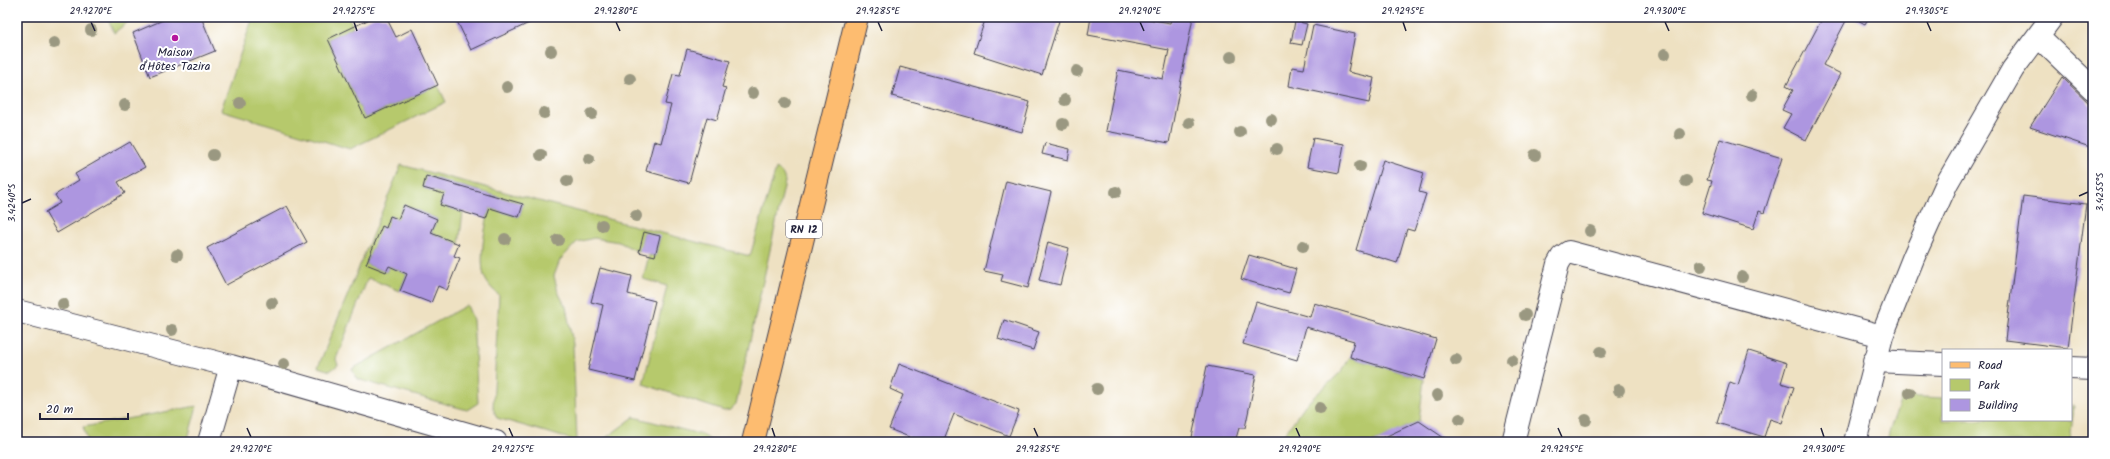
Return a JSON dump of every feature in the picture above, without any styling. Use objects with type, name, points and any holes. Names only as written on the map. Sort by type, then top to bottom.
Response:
[{"type":"main road","name":"RN 12","points":[[753,442],[857,17]]},
{"type":"street","points":[[1855,442],[1874,361],[1882,336],[1914,256],[1947,183],[2013,69],[2052,17]]},
{"type":"street","points":[[2038,36],[2093,89]]},
{"type":"street","points":[[1513,442],[1558,264],[1562,257],[1569,252],[1882,336]]},
{"type":"street","points":[[17,312],[231,366],[496,442]]},
{"type":"street","points":[[1874,361],[1942,364]]},
{"type":"street","points":[[209,442],[231,366]]},
{"type":"street","points":[[2072,368],[2093,369]]},
{"type":"green space","points":[[107,17],[134,17],[114,33]]},
{"type":"green space","points":[[253,17],[349,17],[353,27],[328,39],[365,118],[438,85],[446,102],[350,149],[221,110]]},
{"type":"green space","points":[[401,165],[750,256],[776,169],[780,171],[785,182],[736,404],[730,410],[724,411],[643,384],[667,286],[643,279],[649,255],[655,256],[660,237],[644,233],[639,252],[619,242],[594,238],[577,242],[560,260],[554,276],[558,292],[566,307],[573,344],[577,441],[497,418],[493,408],[499,295],[490,287],[484,276],[482,261],[483,242],[490,208],[519,217],[523,204],[427,176],[423,188],[444,194],[440,205],[463,212],[459,244],[431,233],[437,219],[404,205],[398,219],[390,216],[386,228],[382,227],[366,264],[386,272],[389,266],[407,274],[400,291],[368,278],[336,359],[338,365],[330,371],[318,367]]},
{"type":"green space","points":[[467,305],[473,320],[478,403],[467,410],[357,379],[352,369]]},
{"type":"green space","points":[[1350,357],[1424,379],[1419,421],[1376,442],[1279,442],[1305,405],[1342,371]]},
{"type":"green space","points":[[1902,396],[1942,398],[1942,421],[2072,421],[2072,405],[2074,405],[2070,442],[1887,442]]},
{"type":"green space","points":[[197,406],[187,442],[88,442],[83,427]]},
{"type":"green space","points":[[634,417],[703,435],[713,442],[604,442],[603,440]]},
{"type":"building","points":[[170,17],[201,17],[215,51],[150,77],[133,33]]},
{"type":"building","points":[[374,17],[386,17],[396,37],[412,29],[438,85],[365,118],[328,39]]},
{"type":"building","points":[[460,17],[542,17],[471,50],[456,19]]},
{"type":"building","points":[[986,17],[1047,17],[1059,21],[1042,75],[974,53]]},
{"type":"building","points":[[1091,17],[1137,17],[1170,23],[1172,17],[1193,17],[1169,143],[1106,131],[1118,70],[1163,79],[1169,50],[1088,35]]},
{"type":"building","points":[[1823,17],[1848,17],[1823,65],[1841,74],[1806,140],[1783,128],[1791,114],[1782,110],[1793,90],[1786,86]]},
{"type":"building","points":[[1852,17],[1869,17],[1865,24]]},
{"type":"building","points":[[1295,21],[1307,24],[1302,45],[1291,43]]},
{"type":"building","points":[[1313,25],[1355,34],[1348,72],[1374,78],[1369,103],[1289,86],[1292,67],[1304,69]]},
{"type":"building","points":[[687,49],[730,61],[722,87],[726,88],[717,120],[707,117],[689,183],[646,171],[654,141],[661,143],[671,105],[665,104],[673,74],[680,75]]},
{"type":"building","points":[[900,67],[1030,102],[1022,132],[892,96]]},
{"type":"building","points":[[2062,77],[2093,107],[2093,143],[2090,147],[2030,127]]},
{"type":"building","points":[[1313,138],[1344,144],[1339,173],[1307,167]]},
{"type":"building","points":[[1720,139],[1782,158],[1764,213],[1759,211],[1753,229],[1702,213],[1712,181],[1707,180]]},
{"type":"building","points":[[130,142],[145,167],[118,182],[125,193],[57,233],[45,212],[60,203],[55,195],[79,180],[75,174]]},
{"type":"building","points":[[1045,143],[1070,149],[1068,160],[1042,154]]},
{"type":"building","points":[[1383,160],[1424,173],[1419,192],[1426,194],[1414,231],[1407,229],[1397,263],[1356,250]]},
{"type":"building","points":[[426,176],[523,204],[519,217],[490,208],[486,219],[440,205],[444,194],[423,188]]},
{"type":"building","points":[[1006,181],[1051,192],[1028,288],[1001,281],[1003,275],[984,271]]},
{"type":"building","points":[[2023,196],[2086,204],[2068,348],[2005,340]]},
{"type":"building","points":[[404,205],[437,219],[431,233],[459,244],[454,256],[460,258],[447,290],[438,286],[431,303],[400,291],[407,274],[389,266],[386,272],[366,264],[382,226],[386,228],[390,216],[398,219]]},
{"type":"building","points":[[287,206],[307,242],[226,285],[207,248]]},
{"type":"building","points":[[644,232],[660,236],[655,256],[639,252]]},
{"type":"building","points":[[1048,242],[1069,248],[1060,285],[1039,280]]},
{"type":"building","points":[[1249,255],[1296,269],[1289,293],[1241,279]]},
{"type":"building","points":[[600,268],[632,276],[628,294],[655,301],[635,381],[588,370],[603,305],[591,302]]},
{"type":"building","points":[[1256,302],[1310,317],[1314,303],[1436,339],[1424,379],[1350,357],[1354,341],[1306,327],[1297,360],[1243,344]]},
{"type":"building","points":[[1004,320],[1039,332],[1033,350],[998,339]]},
{"type":"building","points":[[1749,351],[1787,363],[1781,383],[1794,387],[1782,423],[1770,419],[1764,437],[1717,423],[1730,382],[1738,385]]},
{"type":"building","points":[[899,364],[1019,411],[1009,436],[954,414],[943,442],[907,442],[909,437],[889,429],[903,395],[890,389]]},
{"type":"building","points":[[1207,366],[1256,375],[1245,428],[1239,428],[1235,442],[1191,442]]},
{"type":"building","points":[[1419,421],[1450,442],[1374,442]]},
{"type":"place","name":"Maison d'Hôtes Tazira","points":[[175,38]]}]
